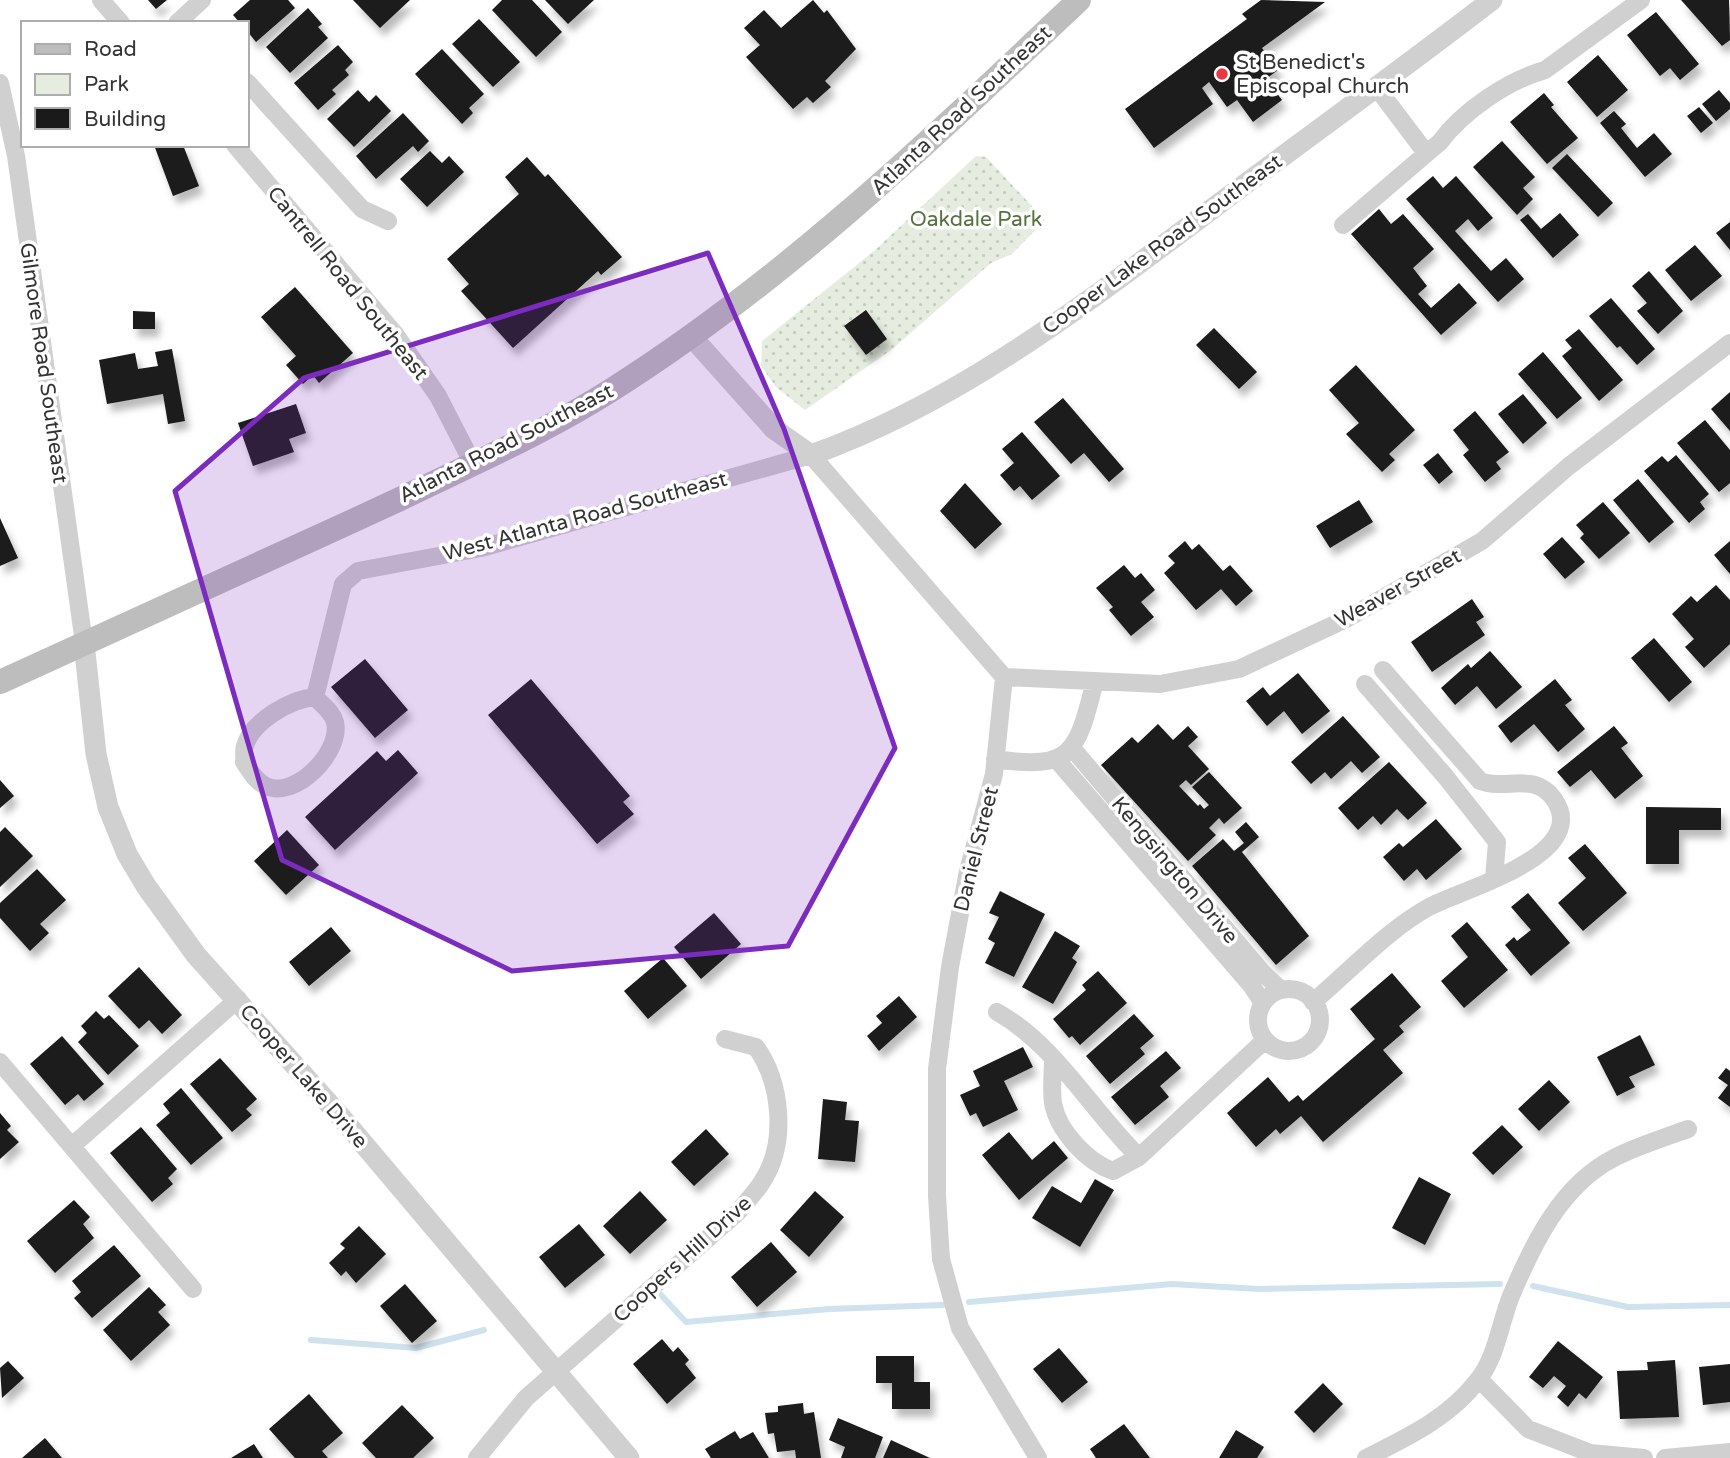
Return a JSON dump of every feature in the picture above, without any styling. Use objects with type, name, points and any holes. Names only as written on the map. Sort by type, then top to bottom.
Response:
[{"type":"main road","name":"Atlanta Road Southeast","points":[[0,682],[473,464],[576,411],[692,337],[793,260],[898,171],[1079,0]]},
{"type":"street","points":[[101,0],[119,21]]},
{"type":"street","points":[[185,20],[202,0]]},
{"type":"street","name":"Cooper Lake Road Southeast","points":[[811,454],[906,417],[988,369],[1377,88],[1492,0]]},
{"type":"street","points":[[1343,225],[1426,153],[1452,126],[1484,102],[1530,75],[1545,70],[1641,0]]},
{"type":"street","name":"Gilmore Road Southeast","points":[[0,83],[17,164],[85,643]]},
{"type":"street","points":[[248,83],[362,209],[388,221]]},
{"type":"street","points":[[1377,88],[1426,153]]},
{"type":"street","name":"Cantrell Road Southeast","points":[[236,147],[395,334],[438,396],[473,464]]},
{"type":"street","points":[[692,337],[775,429],[811,454],[1004,677]]},
{"type":"street","name":"Weaver Street","points":[[1004,677],[1160,684],[1239,669],[1348,618],[1482,541],[1569,466],[1730,343]]},
{"type":"street","name":"West Atlanta Road Southeast","points":[[314,697],[343,584],[358,572],[481,548],[811,454]]},
{"type":"street","name":"Cooper Lake Drive","points":[[85,643],[96,754],[108,807],[127,854],[168,919],[196,955],[238,999],[629,1458]]},
{"type":"street","points":[[1313,1002],[1428,908],[1524,867],[1549,845],[1560,817],[1555,800],[1533,784],[1522,782],[1490,785],[1480,781],[1387,665],[1360,688],[1463,797],[1497,842],[1493,878]]},
{"type":"street","name":"Daniel Street","points":[[1004,677],[995,759],[968,871],[950,967],[937,1069],[937,1196],[942,1259],[960,1328],[1001,1401],[1038,1458]]},
{"type":"street","points":[[995,759],[1031,765],[1057,760],[1072,748],[1084,723],[1095,681]]},
{"type":"street","points":[[314,697],[330,711],[335,724],[333,746],[322,763],[296,783],[281,790],[267,787],[244,762],[245,746],[256,728],[282,708],[301,698],[314,697]]},
{"type":"street","name":"Kengsington Drive","points":[[1072,748],[1263,973],[1281,990]]},
{"type":"street","name":"Kengsington Drive","points":[[1057,760],[1251,985],[1263,1003]]},
{"type":"street","points":[[1281,990],[1297,990],[1313,1002],[1317,1007],[1320,1024],[1318,1032],[1306,1046],[1287,1051],[1273,1047],[1265,1040],[1258,1020],[1263,1003],[1281,990]]},
{"type":"street","points":[[72,1146],[238,999]]},
{"type":"street","points":[[997,1012],[1017,1023],[1054,1058],[1107,1124],[1139,1157]]},
{"type":"street","name":"Coopers Hill Drive","points":[[477,1458],[507,1419],[554,1373],[738,1212],[764,1180],[775,1149],[778,1103],[769,1065],[756,1047],[725,1039]]},
{"type":"street","points":[[1054,1058],[1053,1104],[1058,1119],[1074,1141],[1099,1166],[1113,1171],[1139,1157],[1265,1040]]},
{"type":"street","points":[[0,1062],[193,1289]]},
{"type":"street","points":[[1366,1458],[1432,1426],[1479,1379],[1493,1352],[1511,1297],[1542,1231],[1574,1187],[1613,1158],[1688,1129]]},
{"type":"street","points":[[1479,1379],[1528,1429],[1590,1453],[1644,1458]]},
{"type":"street","points":[[1665,1458],[1730,1452]]},
{"type":"highlighted area","points":[[708,253],[784,429],[895,748],[788,946],[512,971],[282,860],[175,491],[304,378]]},
{"type":"green space","name":"Oakdale Park","points":[[976,156],[986,157],[1045,220],[1012,254],[991,263],[891,350],[805,410],[776,387],[761,366],[762,341],[874,251]]},
{"type":"building","points":[[148,0],[167,0],[156,9]]},
{"type":"building","points":[[250,0],[288,0],[295,8],[256,42],[248,32],[248,21],[238,21],[233,15]]},
{"type":"building","points":[[353,0],[410,0],[380,28]]},
{"type":"building","points":[[502,0],[532,0],[562,32],[536,57],[492,10]]},
{"type":"building","points":[[545,0],[594,0],[568,24]]},
{"type":"building","points":[[813,0],[824,13],[827,10],[856,49],[825,81],[831,87],[813,103],[807,97],[793,109],[746,57],[760,45],[744,28],[764,10],[781,28]]},
{"type":"building","name":"St Benedict's Episcopal Church","points":[[1261,0],[1325,2],[1262,48],[1278,70],[1266,79],[1282,100],[1253,122],[1237,100],[1227,107],[1209,82],[1202,88],[1213,104],[1154,148],[1125,109],[1247,19],[1242,14]]},
{"type":"building","points":[[1681,0],[1729,0],[1730,40],[1722,46]]},
{"type":"building","points":[[308,8],[322,24],[318,27],[328,38],[290,73],[266,47]]},
{"type":"building","points":[[1656,12],[1699,64],[1680,80],[1670,68],[1660,76],[1627,35]]},
{"type":"building","points":[[479,19],[520,62],[493,87],[452,44]]},
{"type":"building","points":[[338,45],[353,62],[345,70],[349,75],[332,90],[336,94],[318,110],[294,83]]},
{"type":"building","points":[[442,49],[484,94],[469,108],[473,113],[462,124],[415,74]]},
{"type":"building","points":[[1598,55],[1628,90],[1597,117],[1567,82]]},
{"type":"building","points":[[358,90],[369,102],[376,95],[391,111],[354,147],[327,119]]},
{"type":"building","points":[[1719,90],[1730,103],[1730,109],[1716,121],[1702,104]]},
{"type":"building","points":[[1544,93],[1554,105],[1551,107],[1578,138],[1547,164],[1510,122]]},
{"type":"building","points":[[1699,107],[1713,123],[1701,133],[1687,116]]},
{"type":"building","points":[[1614,111],[1626,124],[1621,128],[1637,148],[1654,133],[1672,154],[1645,177],[1600,123]]},
{"type":"building","points":[[403,113],[429,141],[418,152],[413,146],[376,179],[356,156]]},
{"type":"building","points":[[1502,141],[1535,177],[1523,188],[1533,199],[1517,215],[1473,167]]},
{"type":"building","points":[[155,147],[184,147],[199,186],[173,196]]},
{"type":"building","points":[[430,151],[442,163],[449,156],[464,172],[427,207],[400,179]]},
{"type":"building","points":[[1567,154],[1613,203],[1598,217],[1552,168]]},
{"type":"building","points":[[527,157],[545,177],[548,174],[622,257],[601,275],[598,271],[513,348],[461,291],[469,284],[447,259],[519,194],[505,177]]},
{"type":"building","points":[[1433,176],[1443,188],[1456,176],[1493,218],[1478,231],[1468,219],[1455,231],[1491,271],[1506,258],[1524,279],[1498,302],[1406,199]]},
{"type":"building","points":[[1379,209],[1391,224],[1403,214],[1434,249],[1413,268],[1427,286],[1418,294],[1431,308],[1459,283],[1477,303],[1441,335],[1351,234]]},
{"type":"building","points":[[1560,213],[1579,235],[1553,258],[1520,220],[1528,214],[1541,229]]},
{"type":"building","points":[[1730,222],[1730,250],[1716,233]]},
{"type":"building","points":[[1695,245],[1722,276],[1691,301],[1665,270]]},
{"type":"building","points":[[1649,271],[1683,311],[1658,334],[1637,311],[1647,303],[1632,286]]},
{"type":"building","points":[[295,287],[353,353],[319,383],[313,375],[303,384],[286,365],[296,356],[261,317]]},
{"type":"building","points":[[1611,298],[1655,349],[1637,365],[1620,346],[1617,348],[1589,316]]},
{"type":"building","points":[[866,310],[887,339],[866,355],[844,326]]},
{"type":"building","points":[[133,311],[155,312],[155,329],[133,329]]},
{"type":"building","points":[[1214,328],[1257,372],[1239,389],[1196,345]]},
{"type":"building","points":[[1579,329],[1623,380],[1599,401],[1562,356],[1572,348],[1565,340]]},
{"type":"building","points":[[172,349],[185,421],[168,424],[163,394],[107,404],[99,360],[135,353],[138,369],[158,366],[155,352]]},
{"type":"building","points":[[1543,352],[1582,398],[1557,419],[1518,374]]},
{"type":"building","points":[[1356,365],[1415,430],[1389,454],[1395,460],[1382,472],[1346,434],[1359,423],[1329,390]]},
{"type":"building","points":[[1730,392],[1730,431],[1711,409]]},
{"type":"building","points":[[1523,394],[1547,423],[1523,444],[1498,414]]},
{"type":"building","points":[[1063,398],[1124,469],[1109,482],[1084,453],[1071,464],[1034,422]]},
{"type":"building","points":[[296,404],[306,433],[289,439],[294,452],[253,466],[238,423]]},
{"type":"building","points":[[1475,411],[1509,452],[1496,462],[1501,469],[1485,482],[1463,455],[1469,450],[1453,430]]},
{"type":"building","points":[[1705,420],[1730,450],[1730,483],[1719,492],[1677,443]]},
{"type":"building","points":[[1022,432],[1060,476],[1032,500],[1020,486],[1014,491],[1000,475],[1014,463],[1002,449]]},
{"type":"building","points":[[1438,453],[1453,472],[1439,484],[1423,465]]},
{"type":"building","points":[[1676,455],[1709,494],[1700,502],[1705,509],[1689,523],[1644,471],[1662,456],[1668,462]]},
{"type":"building","points":[[1638,479],[1674,522],[1649,543],[1613,500]]},
{"type":"building","points":[[965,483],[1002,524],[975,549],[940,511]]},
{"type":"building","points":[[1359,500],[1373,522],[1330,548],[1316,526]]},
{"type":"building","points":[[1603,502],[1630,533],[1599,559],[1580,538],[1584,534],[1576,525]]},
{"type":"building","points":[[0,518],[18,558],[0,566]]},
{"type":"building","points":[[1562,537],[1585,562],[1565,579],[1543,554]]},
{"type":"building","points":[[1185,541],[1192,550],[1199,544],[1223,571],[1230,565],[1253,591],[1236,606],[1221,589],[1196,610],[1164,573],[1175,563],[1168,556]]},
{"type":"building","points":[[1730,541],[1730,574],[1714,555]]},
{"type":"building","points":[[1124,565],[1135,578],[1141,573],[1155,590],[1141,602],[1154,617],[1131,636],[1109,610],[1113,607],[1096,588]]},
{"type":"building","points":[[1716,585],[1730,600],[1730,644],[1704,668],[1685,647],[1694,639],[1672,614],[1691,596],[1697,602]]},
{"type":"building","points":[[1472,599],[1484,617],[1476,622],[1485,635],[1432,672],[1411,642]]},
{"type":"building","points":[[1654,638],[1692,682],[1669,702],[1631,658]]},
{"type":"building","points":[[1490,651],[1522,687],[1496,709],[1477,686],[1455,705],[1441,688],[1468,664],[1471,668]]},
{"type":"building","points":[[365,659],[408,710],[375,738],[331,687]]},
{"type":"building","points":[[1298,673],[1330,711],[1302,734],[1284,711],[1267,726],[1246,701],[1263,687],[1270,696]]},
{"type":"building","points":[[531,679],[630,796],[623,802],[634,814],[597,844],[488,715]]},
{"type":"building","points":[[1555,679],[1572,700],[1565,705],[1585,729],[1558,752],[1534,724],[1511,743],[1498,726]]},
{"type":"building","points":[[1343,716],[1380,757],[1362,773],[1351,761],[1331,779],[1325,772],[1311,784],[1291,762]]},
{"type":"building","points":[[1158,724],[1173,740],[1188,726],[1198,737],[1188,746],[1209,769],[1191,785],[1186,780],[1179,786],[1198,806],[1200,804],[1204,809],[1209,805],[1192,787],[1209,772],[1242,808],[1224,824],[1219,818],[1209,828],[1216,835],[1188,861],[1101,765],[1132,737],[1138,743]]},
{"type":"building","points":[[1614,726],[1628,743],[1621,748],[1643,776],[1615,799],[1591,770],[1570,787],[1557,772]]},
{"type":"building","points":[[398,750],[418,773],[335,850],[305,817],[377,751],[386,761]]},
{"type":"building","points":[[1389,762],[1427,803],[1408,820],[1397,809],[1381,825],[1373,816],[1358,830],[1338,808]]},
{"type":"building","points":[[0,780],[14,796],[0,808]]},
{"type":"building","points":[[1646,807],[1721,808],[1721,830],[1679,830],[1679,864],[1646,864]]},
{"type":"building","points":[[1436,819],[1462,849],[1426,880],[1417,869],[1404,881],[1383,857],[1399,843],[1403,847]]},
{"type":"building","points":[[1246,822],[1259,837],[1242,852],[1309,936],[1276,965],[1192,866],[1223,839],[1234,851],[1244,843],[1235,832]]},
{"type":"building","points":[[5,827],[33,856],[0,887],[0,832]]},
{"type":"building","points":[[287,830],[319,865],[286,895],[254,861]]},
{"type":"building","points":[[1585,844],[1627,893],[1583,931],[1558,903],[1586,878],[1568,858]]},
{"type":"building","points":[[37,869],[66,900],[40,924],[49,933],[30,951],[0,918],[0,903]]},
{"type":"building","points":[[1000,891],[1045,914],[1014,977],[985,963],[995,943],[988,939],[999,917],[989,913]]},
{"type":"building","points":[[1528,893],[1570,943],[1531,976],[1505,945],[1514,937],[1517,941],[1531,930],[1511,907]]},
{"type":"building","points":[[714,913],[741,944],[701,979],[674,947]]},
{"type":"building","points":[[1467,922],[1508,970],[1464,1008],[1441,981],[1468,957],[1451,936]]},
{"type":"building","points":[[331,927],[351,951],[309,986],[289,962]]},
{"type":"building","points":[[1055,931],[1080,946],[1072,958],[1077,962],[1053,1004],[1022,987]]},
{"type":"building","points":[[663,958],[687,986],[648,1019],[624,991]]},
{"type":"building","points":[[139,967],[182,1015],[162,1034],[149,1020],[139,1029],[108,996]]},
{"type":"building","points":[[1098,971],[1127,1003],[1080,1045],[1072,1036],[1069,1038],[1053,1019],[1086,990],[1082,985]]},
{"type":"building","points":[[1392,973],[1421,1007],[1399,1026],[1404,1032],[1383,1050],[1403,1073],[1323,1142],[1301,1116],[1280,1134],[1276,1129],[1256,1147],[1227,1113],[1268,1077],[1289,1102],[1298,1095],[1303,1101],[1375,1039],[1350,1009]]},
{"type":"building","points":[[899,996],[917,1017],[879,1051],[867,1036],[882,1023],[876,1016]]},
{"type":"building","points":[[96,1011],[104,1019],[109,1015],[139,1046],[108,1075],[78,1042],[87,1033],[81,1026]]},
{"type":"building","points":[[1134,1014],[1154,1036],[1140,1048],[1145,1054],[1110,1084],[1086,1056]]},
{"type":"building","points":[[1640,1035],[1655,1065],[1629,1077],[1635,1087],[1617,1096],[1597,1057]]},
{"type":"building","points":[[62,1036],[104,1084],[84,1101],[78,1094],[65,1105],[30,1064]]},
{"type":"building","points":[[1023,1047],[1033,1067],[1004,1081],[1018,1110],[983,1127],[976,1113],[970,1116],[960,1095],[980,1086],[973,1071]]},
{"type":"building","points":[[1166,1051],[1181,1068],[1160,1086],[1169,1097],[1135,1125],[1111,1097]]},
{"type":"building","points":[[220,1058],[257,1099],[246,1109],[252,1115],[232,1132],[190,1084]]},
{"type":"building","points":[[1726,1068],[1730,1071],[1730,1107],[1718,1098],[1728,1085],[1718,1078]]},
{"type":"building","points":[[1549,1080],[1570,1102],[1539,1131],[1518,1109]]},
{"type":"building","points":[[181,1088],[223,1138],[191,1165],[156,1125],[170,1113],[163,1104]]},
{"type":"building","points":[[823,1099],[847,1102],[845,1120],[859,1121],[855,1162],[818,1159]]},
{"type":"building","points":[[0,1113],[11,1126],[7,1130],[19,1142],[0,1159]]},
{"type":"building","points":[[1502,1125],[1523,1147],[1493,1175],[1472,1153]]},
{"type":"building","points":[[141,1127],[177,1169],[168,1178],[173,1184],[152,1202],[110,1153]]},
{"type":"building","points":[[706,1129],[729,1154],[694,1186],[671,1162]]},
{"type":"building","points":[[1009,1132],[1032,1160],[1054,1141],[1068,1158],[1019,1200],[982,1155]]},
{"type":"building","points":[[1419,1177],[1451,1194],[1425,1245],[1392,1228]]},
{"type":"building","points":[[1095,1179],[1114,1190],[1080,1247],[1032,1218],[1052,1186],[1081,1203]]},
{"type":"building","points":[[640,1191],[667,1220],[630,1254],[603,1226]]},
{"type":"building","points":[[815,1191],[844,1217],[809,1257],[780,1230]]},
{"type":"building","points":[[74,1200],[90,1217],[83,1224],[94,1238],[55,1273],[27,1241]]},
{"type":"building","points":[[579,1224],[605,1255],[565,1288],[539,1257]]},
{"type":"building","points":[[359,1226],[386,1254],[356,1283],[346,1271],[341,1276],[329,1263],[345,1248],[340,1244]]},
{"type":"building","points":[[771,1242],[797,1272],[757,1307],[731,1277]]},
{"type":"building","points":[[114,1245],[141,1276],[92,1318],[74,1298],[81,1292],[72,1281]]},
{"type":"building","points":[[405,1284],[437,1321],[412,1343],[380,1306]]},
{"type":"building","points":[[149,1287],[166,1305],[158,1312],[170,1325],[131,1361],[103,1330]]},
{"type":"building","points":[[662,1339],[673,1352],[678,1347],[689,1360],[685,1364],[696,1378],[667,1404],[633,1364]]},
{"type":"building","points":[[1558,1341],[1603,1377],[1586,1399],[1579,1393],[1568,1407],[1557,1397],[1566,1386],[1554,1376],[1543,1388],[1529,1377]]},
{"type":"building","points":[[1059,1348],[1088,1382],[1062,1403],[1033,1369]]},
{"type":"building","points":[[876,1356],[914,1356],[914,1382],[930,1382],[930,1409],[892,1409],[892,1383],[876,1383]]},
{"type":"building","points":[[1675,1360],[1679,1417],[1620,1419],[1617,1371],[1648,1370],[1647,1362]]},
{"type":"building","points":[[8,1361],[24,1378],[2,1398],[0,1368]]},
{"type":"building","points":[[1730,1364],[1730,1402],[1703,1405],[1699,1367]]},
{"type":"building","points":[[1323,1383],[1343,1404],[1314,1433],[1294,1412]]},
{"type":"building","points":[[309,1394],[343,1433],[322,1451],[328,1458],[295,1458],[269,1429]]},
{"type":"building","points":[[803,1403],[804,1414],[814,1412],[821,1458],[796,1458],[795,1450],[777,1452],[774,1433],[768,1434],[765,1413],[778,1412],[778,1406]]},
{"type":"building","points":[[402,1405],[434,1438],[413,1458],[376,1458],[362,1443]]},
{"type":"building","points":[[838,1418],[883,1437],[875,1458],[841,1458],[845,1447],[829,1440]]},
{"type":"building","points":[[1124,1424],[1150,1458],[1096,1458],[1090,1449]]},
{"type":"building","points":[[1236,1430],[1264,1447],[1257,1458],[1219,1458]]},
{"type":"building","points":[[735,1431],[740,1439],[753,1432],[769,1458],[711,1458],[705,1449]]},
{"type":"building","points":[[45,1438],[62,1458],[22,1458]]},
{"type":"building","points":[[891,1440],[930,1458],[883,1458]]},
{"type":"building","points":[[254,1444],[263,1458],[231,1458]]},
{"type":"waterway","points":[[969,1302],[1172,1284],[1259,1289],[1500,1284]]},
{"type":"waterway","points":[[1533,1286],[1628,1307],[1730,1305]]},
{"type":"waterway","points":[[661,1295],[686,1322],[829,1309],[943,1305]]},
{"type":"waterway","points":[[311,1340],[416,1348],[484,1330]]},
{"type":"place","name":"St Benedict's Episcopal Church","points":[[1222,74]]}]
